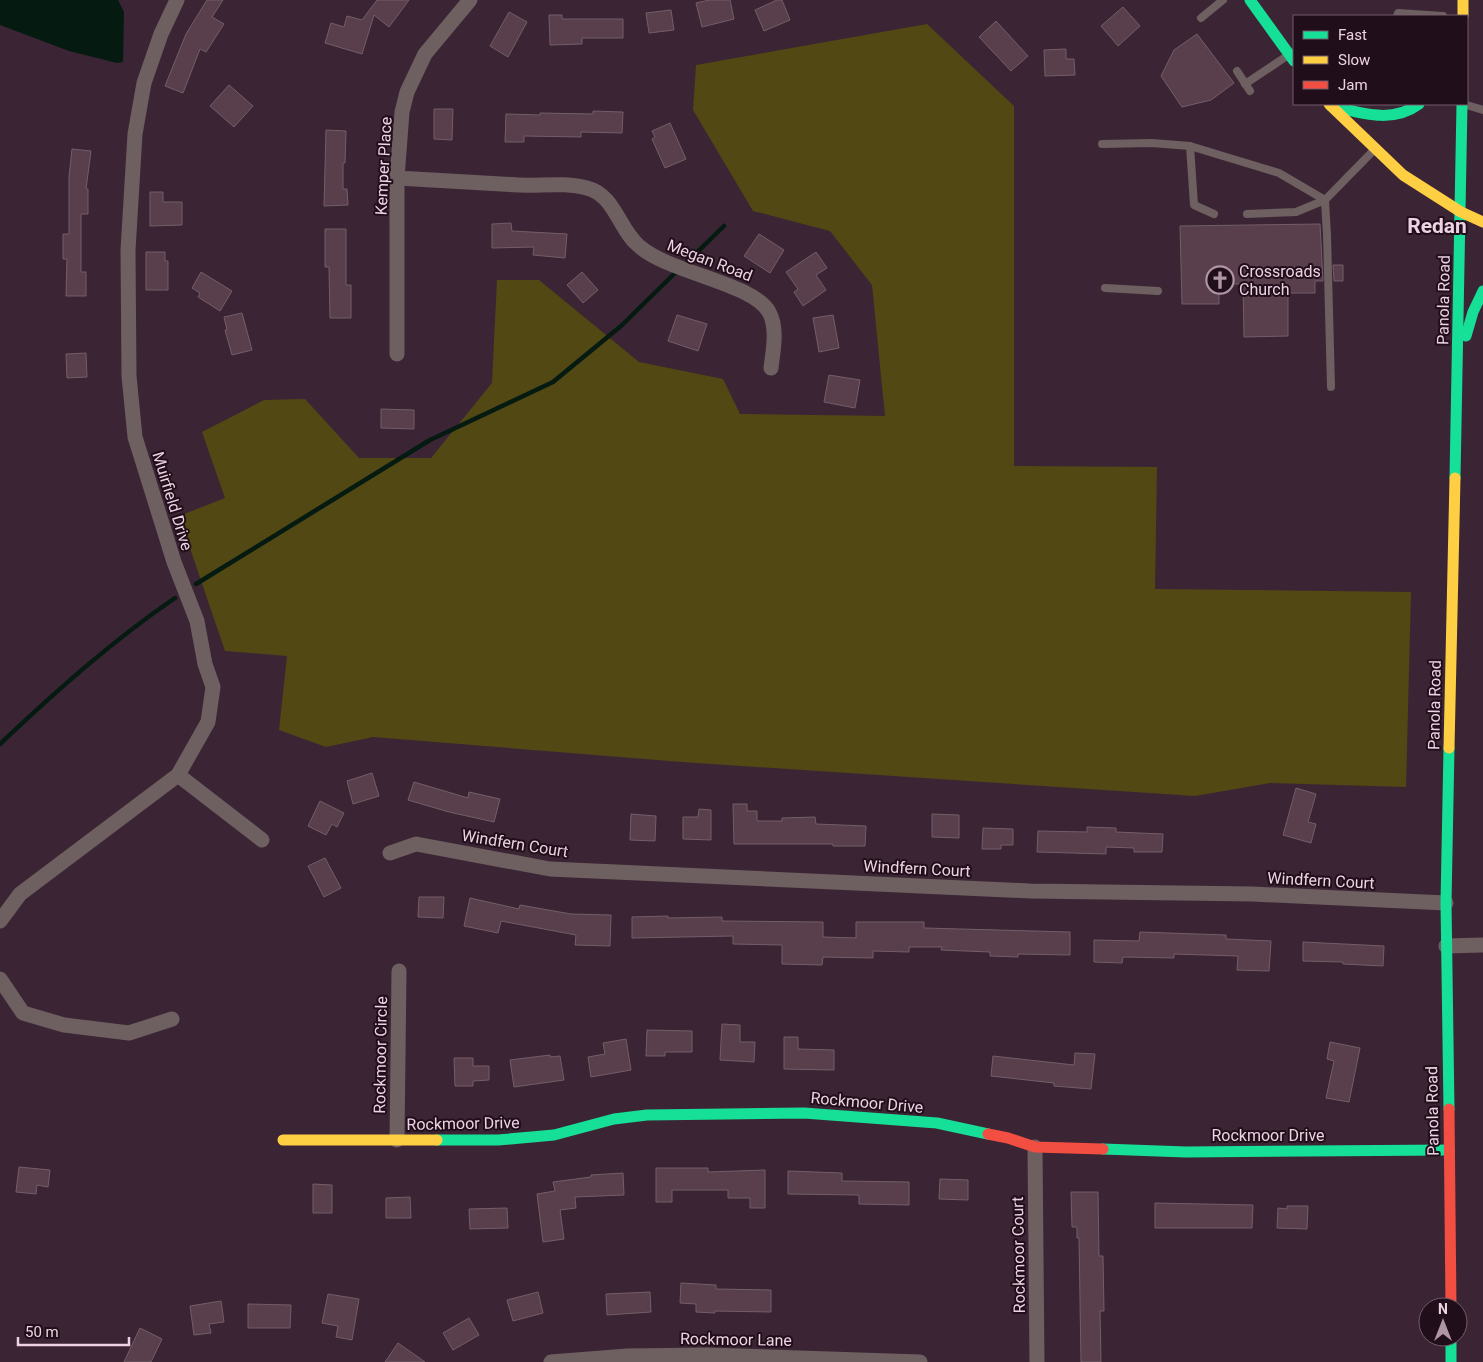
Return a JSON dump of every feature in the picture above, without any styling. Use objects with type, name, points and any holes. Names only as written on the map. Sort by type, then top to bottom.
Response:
[{"type":"main road","points":[[1250,0],[1292,58]]},
{"type":"main road","points":[[1463,0],[1463,15]]},
{"type":"main road","points":[[1332,105],[1403,175],[1461,212],[1483,222]]},
{"type":"main road","points":[[1334,105],[1360,113],[1396,117],[1417,105]]},
{"type":"main road","name":"Panola Road","points":[[1451,1297],[1446,903],[1463,105]]},
{"type":"main road","points":[[1458,375],[1473,312],[1483,291]]},
{"type":"main road","name":"Rockmoor Drive","points":[[283,1140],[498,1140],[545,1136],[614,1119],[647,1115],[804,1113],[937,1123],[1008,1138],[1035,1147],[1186,1152],[1448,1150]]},
{"type":"main road","points":[[1451,1347],[1452,1362]]},
{"type":"street","name":"Muirfield Drive","points":[[0,921],[20,894],[178,775],[208,722],[213,688],[205,664],[197,621],[174,562],[135,437],[129,376],[128,250],[134,134],[144,83],[177,0]]},
{"type":"street","name":"Kemper Place","points":[[397,354],[397,178],[402,112],[407,92],[425,54],[470,0]]},
{"type":"street","name":"Megan Road","points":[[397,178],[522,185],[567,184],[589,188],[604,196],[638,246],[661,262],[754,296],[769,312],[774,332],[771,368]]},
{"type":"street","points":[[178,775],[262,840]]},
{"type":"street","name":"Windfern Court","points":[[390,853],[416,844],[550,869],[1030,890],[1253,894],[1446,903]]},
{"type":"street","points":[[1446,946],[1483,945]]},
{"type":"street","name":"Rockmoor Circle","points":[[396,1140],[399,971]]},
{"type":"street","points":[[0,979],[23,1013],[64,1026],[129,1033],[172,1018]]},
{"type":"street","name":"Rockmoor Court","points":[[1035,1147],[1037,1362]]},
{"type":"street","name":"Rockmoor Lane","points":[[551,1362],[627,1356],[920,1362]]},
{"type":"lane","points":[[1201,18],[1223,0]]},
{"type":"lane","points":[[1397,15],[1398,13],[1427,15]]},
{"type":"lane","points":[[1245,84],[1292,58]]},
{"type":"lane","points":[[1237,71],[1250,92]]},
{"type":"lane","points":[[1466,105],[1483,110]]},
{"type":"lane","points":[[1102,144],[1152,143],[1190,146],[1279,173],[1325,200]]},
{"type":"lane","points":[[1190,146],[1194,205],[1214,214]]},
{"type":"lane","points":[[1247,214],[1296,212],[1325,200],[1375,149]]},
{"type":"lane","points":[[1325,200],[1331,387]]},
{"type":"lane","points":[[1105,288],[1158,291]]},
{"type":"shaded area","points":[[0,0],[118,0],[124,12],[123,62],[117,63],[69,51],[0,25]]},
{"type":"shaded area","points":[[927,24],[1014,106],[1014,466],[1157,467],[1155,589],[1411,592],[1406,787],[1270,783],[1195,796],[682,762],[373,737],[326,747],[279,730],[287,656],[225,651],[179,516],[225,498],[202,432],[264,400],[305,399],[359,458],[431,458],[492,383],[497,280],[539,280],[639,362],[723,379],[740,414],[885,416],[872,285],[830,231],[753,211],[693,110],[696,65]]},
{"type":"building","points":[[207,0],[223,0],[212,17],[224,24],[206,52],[200,49],[183,93],[165,86],[186,34]]},
{"type":"building","points":[[377,0],[409,0],[389,27],[374,15],[362,54],[325,43],[331,23],[344,27],[347,16],[362,20]]},
{"type":"building","points":[[709,0],[730,0],[734,19],[702,27],[696,3]]},
{"type":"building","points":[[777,0],[782,0],[790,20],[764,31],[755,10]]},
{"type":"building","points":[[1123,7],[1140,26],[1118,46],[1101,26]]},
{"type":"building","points":[[671,10],[674,30],[649,33],[646,13]]},
{"type":"building","points":[[509,12],[527,22],[508,57],[490,46]]},
{"type":"building","points":[[549,15],[562,15],[562,19],[623,19],[623,38],[582,38],[582,44],[550,45]]},
{"type":"building","points":[[996,21],[1028,56],[1011,71],[979,37]]},
{"type":"building","points":[[1197,34],[1234,83],[1211,100],[1182,107],[1161,76],[1174,50]]},
{"type":"building","points":[[1066,49],[1066,59],[1074,59],[1075,75],[1045,76],[1044,50]]},
{"type":"building","points":[[229,85],[253,106],[234,127],[210,106]]},
{"type":"building","points":[[434,109],[453,109],[452,140],[434,139]]},
{"type":"building","points":[[593,111],[623,112],[622,133],[581,132],[581,137],[524,136],[524,142],[505,142],[506,114],[593,114]]},
{"type":"building","points":[[670,123],[686,159],[665,168],[652,139],[655,137],[652,131]]},
{"type":"building","points":[[326,130],[346,131],[343,189],[347,189],[348,205],[324,206]]},
{"type":"building","points":[[72,149],[91,151],[86,189],[88,189],[88,214],[81,214],[81,272],[86,272],[86,296],[66,296],[67,259],[63,259],[63,234],[69,234],[69,177]]},
{"type":"building","points":[[150,192],[163,192],[163,202],[182,202],[182,225],[150,226]]},
{"type":"building","points":[[511,223],[512,231],[567,234],[565,258],[533,255],[534,247],[492,248],[492,224]]},
{"type":"building","points":[[1320,224],[1323,281],[1315,281],[1315,293],[1288,293],[1288,336],[1244,337],[1243,284],[1219,284],[1219,304],[1182,304],[1180,226]]},
{"type":"building","points":[[325,229],[346,229],[346,285],[351,285],[351,318],[330,318],[329,267],[325,267]]},
{"type":"building","points":[[759,234],[784,250],[770,273],[744,256]]},
{"type":"building","points":[[146,252],[165,252],[165,261],[168,261],[168,290],[146,290]]},
{"type":"building","points":[[816,252],[827,268],[816,275],[826,290],[803,306],[794,292],[798,289],[786,272]]},
{"type":"building","points":[[1333,265],[1343,265],[1343,281],[1334,281]]},
{"type":"building","points":[[201,272],[232,291],[220,311],[198,297],[200,293],[192,288]]},
{"type":"building","points":[[582,272],[598,290],[583,303],[567,285]]},
{"type":"building","points":[[242,313],[252,350],[232,355],[225,330],[227,330],[224,317]]},
{"type":"building","points":[[677,315],[707,324],[698,351],[668,341]]},
{"type":"building","points":[[833,315],[839,348],[819,352],[813,318]]},
{"type":"building","points":[[86,353],[87,377],[67,378],[66,354]]},
{"type":"building","points":[[829,375],[860,380],[855,408],[824,402]]},
{"type":"building","points":[[381,409],[414,410],[414,429],[381,428]]},
{"type":"building","points":[[372,773],[379,796],[353,804],[347,781]]},
{"type":"building","points":[[414,782],[468,798],[469,792],[500,799],[494,822],[408,800]]},
{"type":"building","points":[[1296,788],[1316,794],[1308,822],[1316,824],[1311,843],[1283,835]]},
{"type":"building","points":[[320,801],[344,813],[337,827],[332,824],[326,835],[308,826]]},
{"type":"building","points":[[733,804],[747,804],[747,811],[757,811],[757,821],[782,821],[782,818],[815,817],[816,824],[866,826],[865,846],[833,846],[833,844],[734,844]]},
{"type":"building","points":[[699,809],[711,810],[711,840],[683,839],[683,817],[698,817]]},
{"type":"building","points":[[631,814],[656,816],[655,841],[630,840]]},
{"type":"building","points":[[932,814],[959,815],[959,838],[932,837]]},
{"type":"building","points":[[1087,827],[1116,828],[1116,832],[1163,834],[1162,852],[1134,852],[1134,848],[1106,847],[1106,854],[1037,852],[1038,831],[1087,832]]},
{"type":"building","points":[[983,828],[1013,829],[1013,845],[1001,845],[1001,849],[982,849]]},
{"type":"building","points":[[325,858],[341,888],[324,897],[308,866]]},
{"type":"building","points":[[419,897],[444,897],[443,918],[418,917]]},
{"type":"building","points":[[470,898],[519,909],[520,905],[571,914],[611,915],[610,946],[575,945],[576,935],[501,921],[498,933],[464,926]]},
{"type":"building","points":[[668,916],[668,918],[722,917],[722,921],[823,922],[823,937],[856,938],[856,922],[924,922],[924,928],[1070,932],[1070,955],[1018,954],[1018,957],[990,956],[990,952],[941,950],[942,947],[909,947],[909,952],[873,951],[873,958],[823,957],[822,965],[782,964],[782,945],[733,944],[733,936],[632,938],[632,917]]},
{"type":"building","points":[[1140,932],[1226,935],[1226,939],[1271,941],[1269,971],[1237,970],[1238,956],[1174,954],[1174,958],[1123,957],[1122,963],[1094,962],[1094,940],[1139,941]]},
{"type":"building","points":[[1303,942],[1384,946],[1383,966],[1303,961]]},
{"type":"building","points":[[722,1024],[740,1025],[740,1042],[755,1042],[754,1062],[720,1060]]},
{"type":"building","points":[[647,1030],[692,1031],[692,1052],[665,1052],[665,1056],[646,1056]]},
{"type":"building","points":[[784,1037],[798,1037],[798,1049],[834,1050],[834,1070],[784,1069]]},
{"type":"building","points":[[626,1039],[631,1070],[591,1077],[588,1057],[605,1054],[603,1043]]},
{"type":"building","points":[[1330,1042],[1360,1048],[1349,1102],[1326,1098],[1334,1061],[1327,1059]]},
{"type":"building","points":[[1075,1053],[1095,1054],[1091,1089],[1054,1086],[1054,1083],[991,1076],[993,1056],[1074,1065]]},
{"type":"building","points":[[550,1055],[550,1057],[560,1056],[564,1080],[514,1087],[510,1060]]},
{"type":"building","points":[[454,1058],[473,1058],[473,1066],[489,1066],[489,1080],[473,1081],[473,1086],[455,1086]]},
{"type":"building","points":[[19,1167],[50,1170],[48,1187],[37,1185],[36,1194],[16,1192]]},
{"type":"building","points":[[656,1168],[708,1168],[708,1172],[765,1170],[765,1208],[750,1208],[750,1198],[728,1198],[728,1190],[672,1190],[672,1202],[656,1202]]},
{"type":"building","points":[[788,1171],[842,1173],[842,1181],[909,1182],[909,1205],[859,1204],[859,1195],[788,1194]]},
{"type":"building","points":[[623,1173],[624,1195],[575,1197],[576,1208],[560,1210],[564,1239],[543,1242],[537,1194],[555,1191],[553,1182],[591,1177],[591,1175]]},
{"type":"building","points":[[940,1179],[968,1180],[968,1200],[939,1199]]},
{"type":"building","points":[[313,1184],[332,1185],[332,1213],[313,1213]]},
{"type":"building","points":[[1071,1192],[1098,1192],[1099,1256],[1103,1256],[1104,1311],[1100,1311],[1101,1362],[1081,1362],[1079,1238],[1077,1238],[1077,1227],[1072,1227]]},
{"type":"building","points":[[410,1197],[411,1218],[386,1218],[386,1198]]},
{"type":"building","points":[[1155,1203],[1253,1205],[1252,1228],[1155,1228]]},
{"type":"building","points":[[1287,1206],[1308,1206],[1307,1229],[1277,1228],[1278,1208],[1287,1209]]},
{"type":"building","points":[[507,1208],[508,1228],[470,1229],[469,1209]]},
{"type":"building","points":[[681,1283],[716,1285],[716,1289],[771,1290],[771,1312],[696,1312],[696,1304],[680,1303]]},
{"type":"building","points":[[538,1292],[543,1313],[513,1321],[507,1300]]},
{"type":"building","points":[[650,1292],[651,1312],[607,1315],[606,1294]]},
{"type":"building","points":[[328,1294],[359,1299],[352,1340],[336,1337],[338,1326],[322,1323]]},
{"type":"building","points":[[221,1301],[224,1322],[209,1324],[211,1333],[194,1335],[190,1306]]},
{"type":"building","points":[[248,1304],[291,1305],[290,1328],[248,1328]]},
{"type":"building","points":[[469,1318],[479,1335],[453,1350],[443,1333]]},
{"type":"building","points":[[140,1328],[162,1339],[151,1362],[124,1362]]},
{"type":"building","points":[[398,1343],[425,1362],[385,1362]]},
{"type":"waterway","points":[[684,265],[724,226]]},
{"type":"waterway","points":[[196,584],[430,440],[553,382],[621,326],[678,270]]},
{"type":"waterway","points":[[0,744],[84,668],[175,598]]},
{"type":"traffic: fast","points":[[1250,0],[1293,60]]},
{"type":"traffic: fast","points":[[1331,106],[1365,114],[1387,115],[1398,114],[1417,105]]},
{"type":"traffic: fast","points":[[1455,478],[1462,105]]},
{"type":"traffic: fast","points":[[1466,336],[1473,312],[1483,291]]},
{"type":"traffic: fast","points":[[1449,748],[1446,903],[1449,1109]]},
{"type":"traffic: fast","points":[[437,1140],[498,1140],[554,1135],[614,1119],[647,1115],[804,1113],[937,1123],[988,1134]]},
{"type":"traffic: fast","points":[[1103,1149],[1186,1152],[1449,1150]]},
{"type":"traffic: fast","points":[[1451,1347],[1451,1362]]},
{"type":"traffic: slow","points":[[1463,0],[1463,15]]},
{"type":"traffic: slow","points":[[1330,105],[1403,175],[1461,212],[1483,222]]},
{"type":"traffic: slow","points":[[1449,748],[1455,478]]},
{"type":"traffic: slow","points":[[283,1140],[437,1140]]},
{"type":"traffic: jam","points":[[1449,1109],[1451,1297]]},
{"type":"traffic: jam","points":[[988,1134],[1035,1147],[1103,1149]]},
{"type":"place","name":"Crossroads Church","points":[[1220,280]]},
{"type":"district","name":"Redan","points":[[1437,226]]}]
